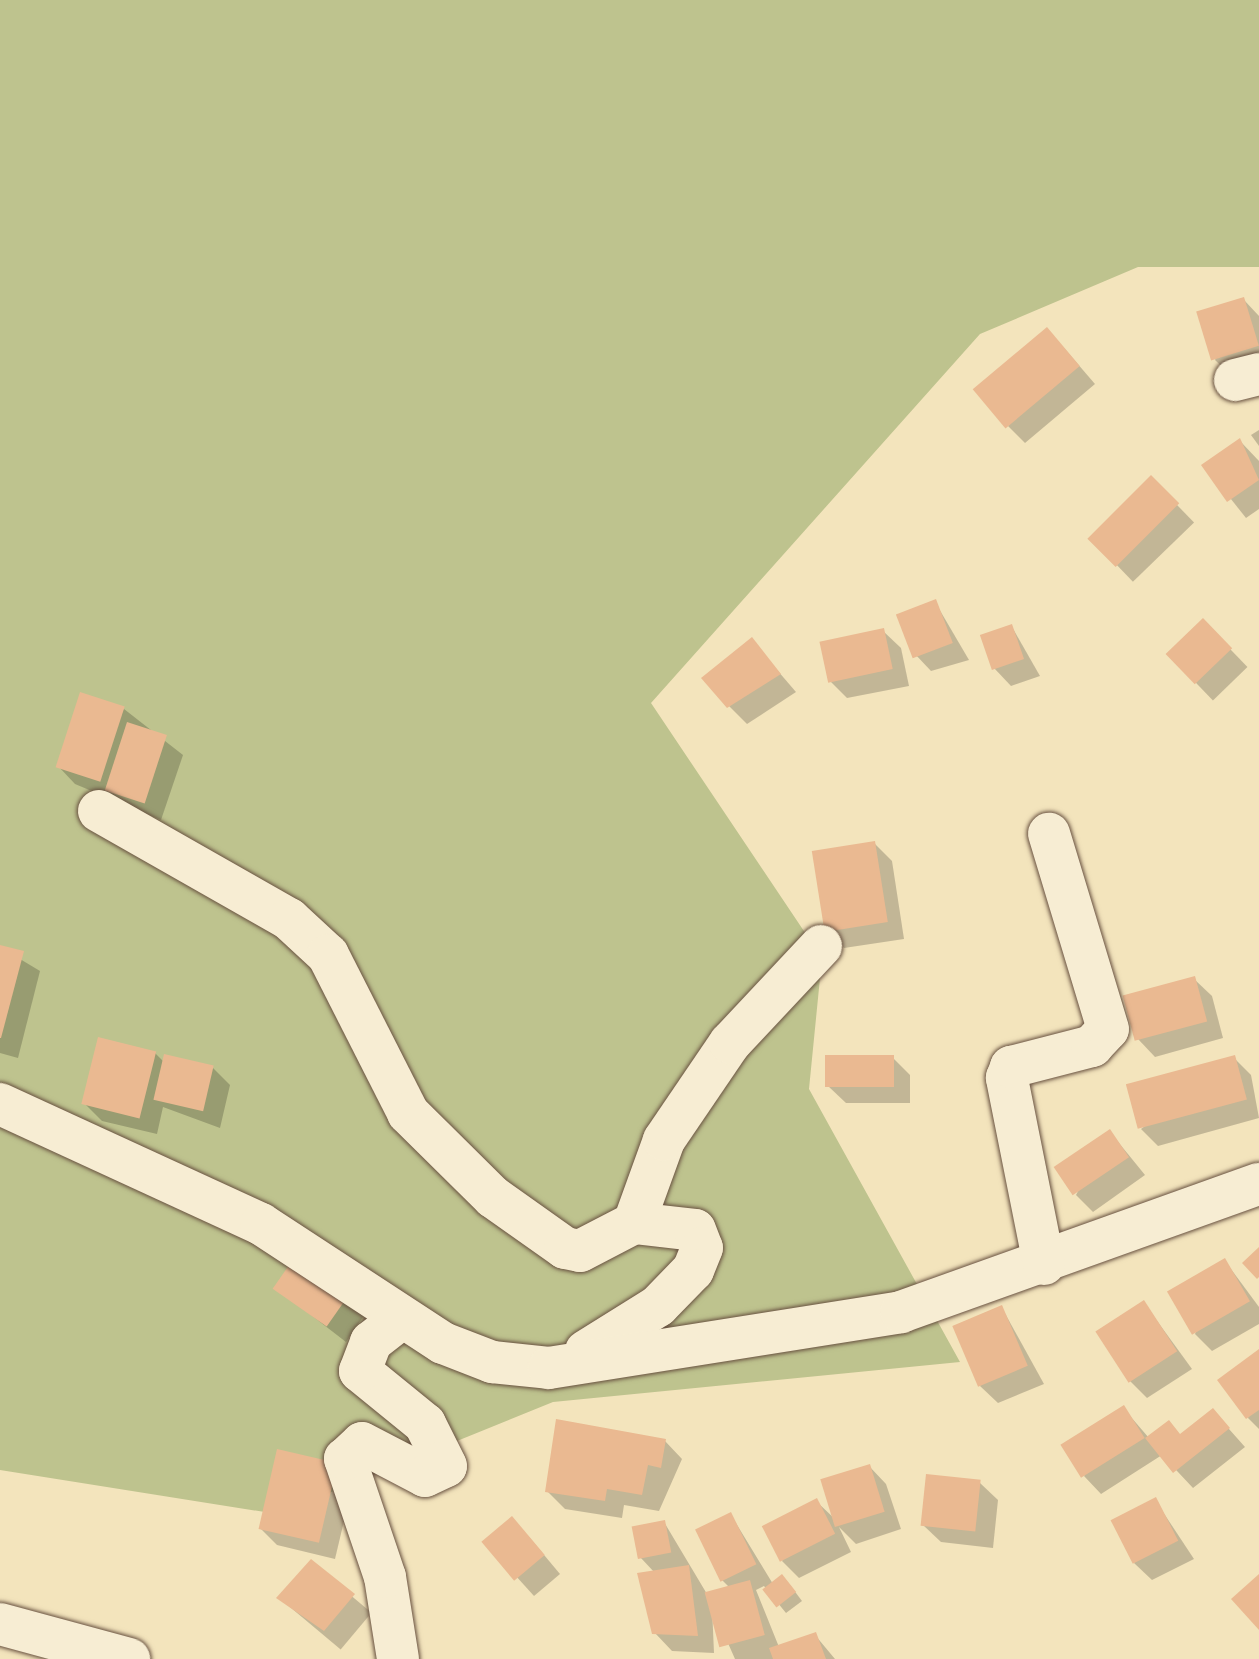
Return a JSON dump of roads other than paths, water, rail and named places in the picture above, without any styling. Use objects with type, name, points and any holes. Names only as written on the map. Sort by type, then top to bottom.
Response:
[{"type":"street","points":[[99,811],[289,919],[328,955],[396,1096],[493,1197],[565,1248],[580,1251],[634,1222],[695,1230],[702,1248],[693,1270],[616,1337],[549,1368]]},
{"type":"street","points":[[1044,1264],[1007,1078],[1011,1068],[1092,1046],[1108,1029],[1050,834]]},
{"type":"street","points":[[634,1222],[664,1140],[730,1042],[821,946]]},
{"type":"street","points":[[0,1104],[261,1224],[400,1319],[492,1362],[549,1368],[836,1328],[1044,1264],[1259,1184]]},
{"type":"street","points":[[398,1659],[385,1577],[344,1460],[362,1444],[426,1476],[446,1466],[425,1424],[360,1371],[371,1342],[400,1319]]},
{"type":"street","points":[[0,1624],[129,1659]]}]
